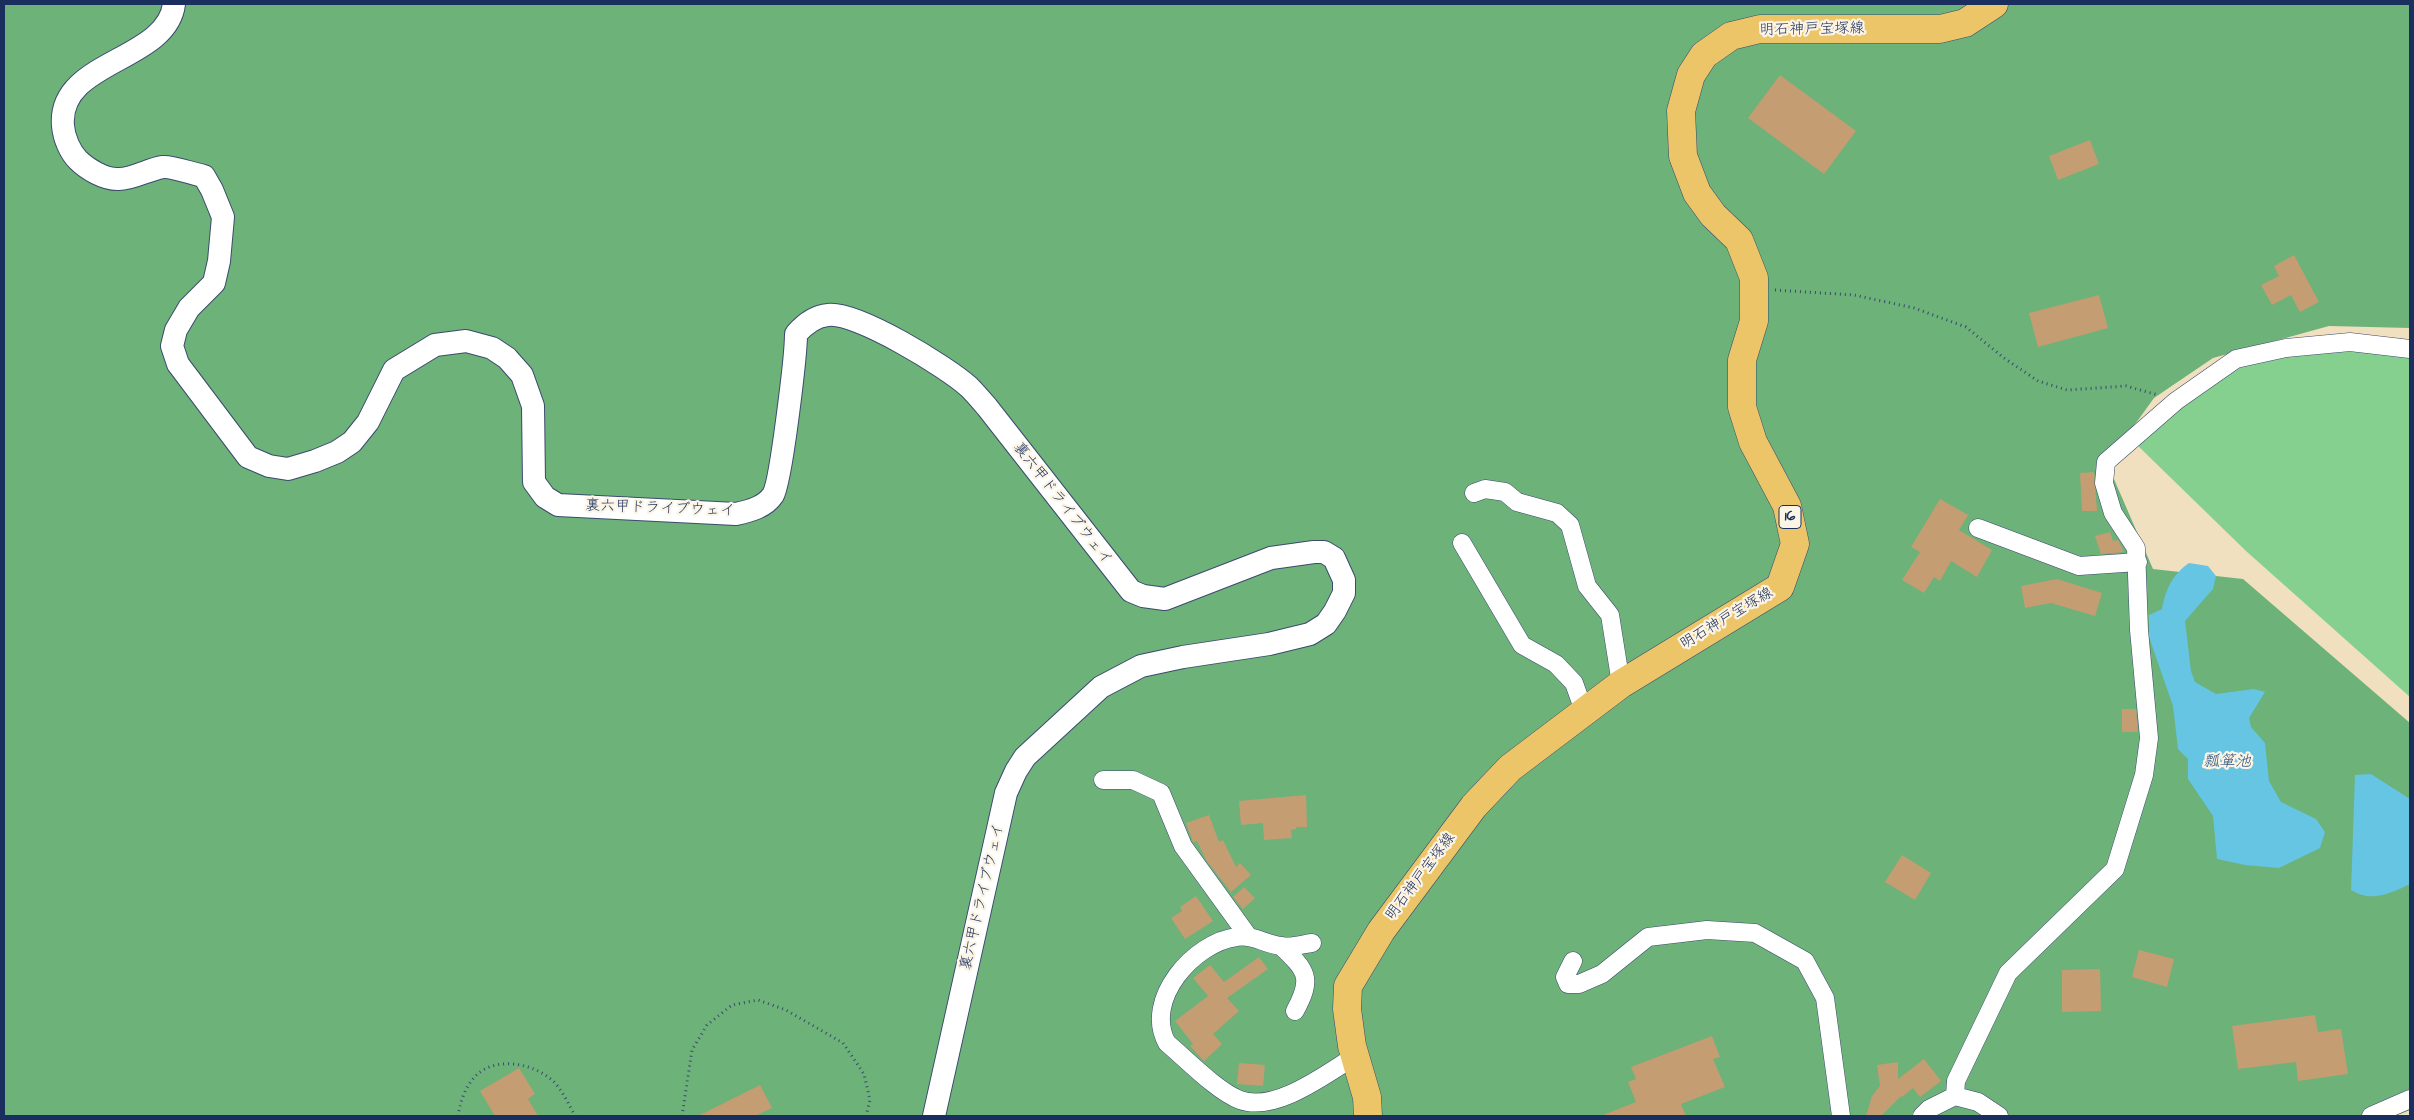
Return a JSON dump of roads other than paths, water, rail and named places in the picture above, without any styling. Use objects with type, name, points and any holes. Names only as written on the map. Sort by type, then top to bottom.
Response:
[{"type":"main road","name":"明石神戸宝塚線","points":[[1368,1116],[1367,1097],[1355,1056],[1347,1009],[1348,986],[1381,931],[1474,806],[1510,768],[1621,684],[1780,587],[1795,544],[1787,506],[1752,442],[1742,407],[1742,360],[1754,321],[1754,278],[1739,240],[1714,215],[1697,193],[1683,156],[1681,110],[1691,75],[1704,55],[1731,36],[1760,29],[1940,30],[1965,22],[1994,4]]},
{"type":"street","name":"裏六甲ドライブウェイ","points":[[174,4],[173,11],[166,24],[146,44],[90,76],[72,95],[65,105],[62,116],[64,131],[72,154],[86,168],[119,180],[165,167],[204,176],[212,190],[223,217],[219,261],[214,283],[189,308],[176,330],[172,346],[178,364],[248,457],[269,466],[288,469],[315,462],[337,452],[352,442],[368,422],[394,370],[435,345],[466,341],[492,348],[507,358],[522,375],[533,406],[534,482],[545,497],[558,506],[736,514],[754,510],[774,494],[779,470],[796,334],[806,322],[828,314],[850,318],[895,339],[968,387],[987,407],[1131,591],[1143,596],[1164,598],[1271,558],[1295,553],[1324,552],[1334,558],[1344,580],[1344,593],[1326,624],[1310,634],[1270,644],[1183,657],[1141,666],[1101,687],[1025,757],[1016,770],[1006,792],[934,1116]]},
{"type":"street","points":[[1955,1096],[1956,1081],[2008,973],[2115,869],[2144,775],[2149,738],[2139,630],[2138,562],[2136,548],[2112,513],[2104,484],[2106,462],[2176,401],[2236,359],[2286,348],[2350,342],[2410,349]]},
{"type":"street","points":[[1474,493],[1485,489],[1505,492],[1517,502],[1557,513],[1570,525],[1588,586],[1610,615],[1621,684]]},
{"type":"street","points":[[1978,528],[2079,566],[2138,562]]},
{"type":"street","points":[[1462,543],[1522,645],[1556,664],[1574,684],[1584,711]]},
{"type":"street","points":[[1103,780],[1133,780],[1161,793],[1183,846],[1248,936]]},
{"type":"street","points":[[1573,961],[1565,978],[1568,984],[1579,984],[1602,974],[1648,937],[1707,930],[1755,933],[1783,947],[1806,961],[1825,998],[1841,1116]]},
{"type":"street","points":[[1312,943],[1281,946],[1248,936],[1228,938],[1216,944],[1180,969],[1168,989],[1161,1013],[1162,1034],[1167,1044],[1224,1090],[1240,1100],[1256,1103],[1269,1101],[1298,1090],[1355,1056]]},
{"type":"street","points":[[1281,946],[1302,968],[1306,981],[1305,992],[1295,1011]]},
{"type":"street","points":[[1922,1116],[1929,1108],[1955,1096],[1978,1102],[1999,1116]]},
{"type":"street","points":[[2371,1116],[2410,1099]]},
{"type":"water","name":"瓢箪池","points":[[2189,563],[2208,566],[2216,576],[2213,589],[2185,621],[2191,671],[2195,682],[2216,694],[2254,689],[2265,692],[2249,718],[2251,727],[2265,743],[2269,781],[2281,802],[2316,819],[2325,832],[2320,848],[2279,868],[2245,865],[2217,859],[2213,816],[2188,779],[2188,759],[2178,749],[2173,706],[2149,637],[2149,615],[2162,609],[2171,583],[2178,572]]},
{"type":"water","points":[[2371,774],[2410,799],[2410,884],[2381,895],[2366,896],[2351,890],[2355,775]]}]
